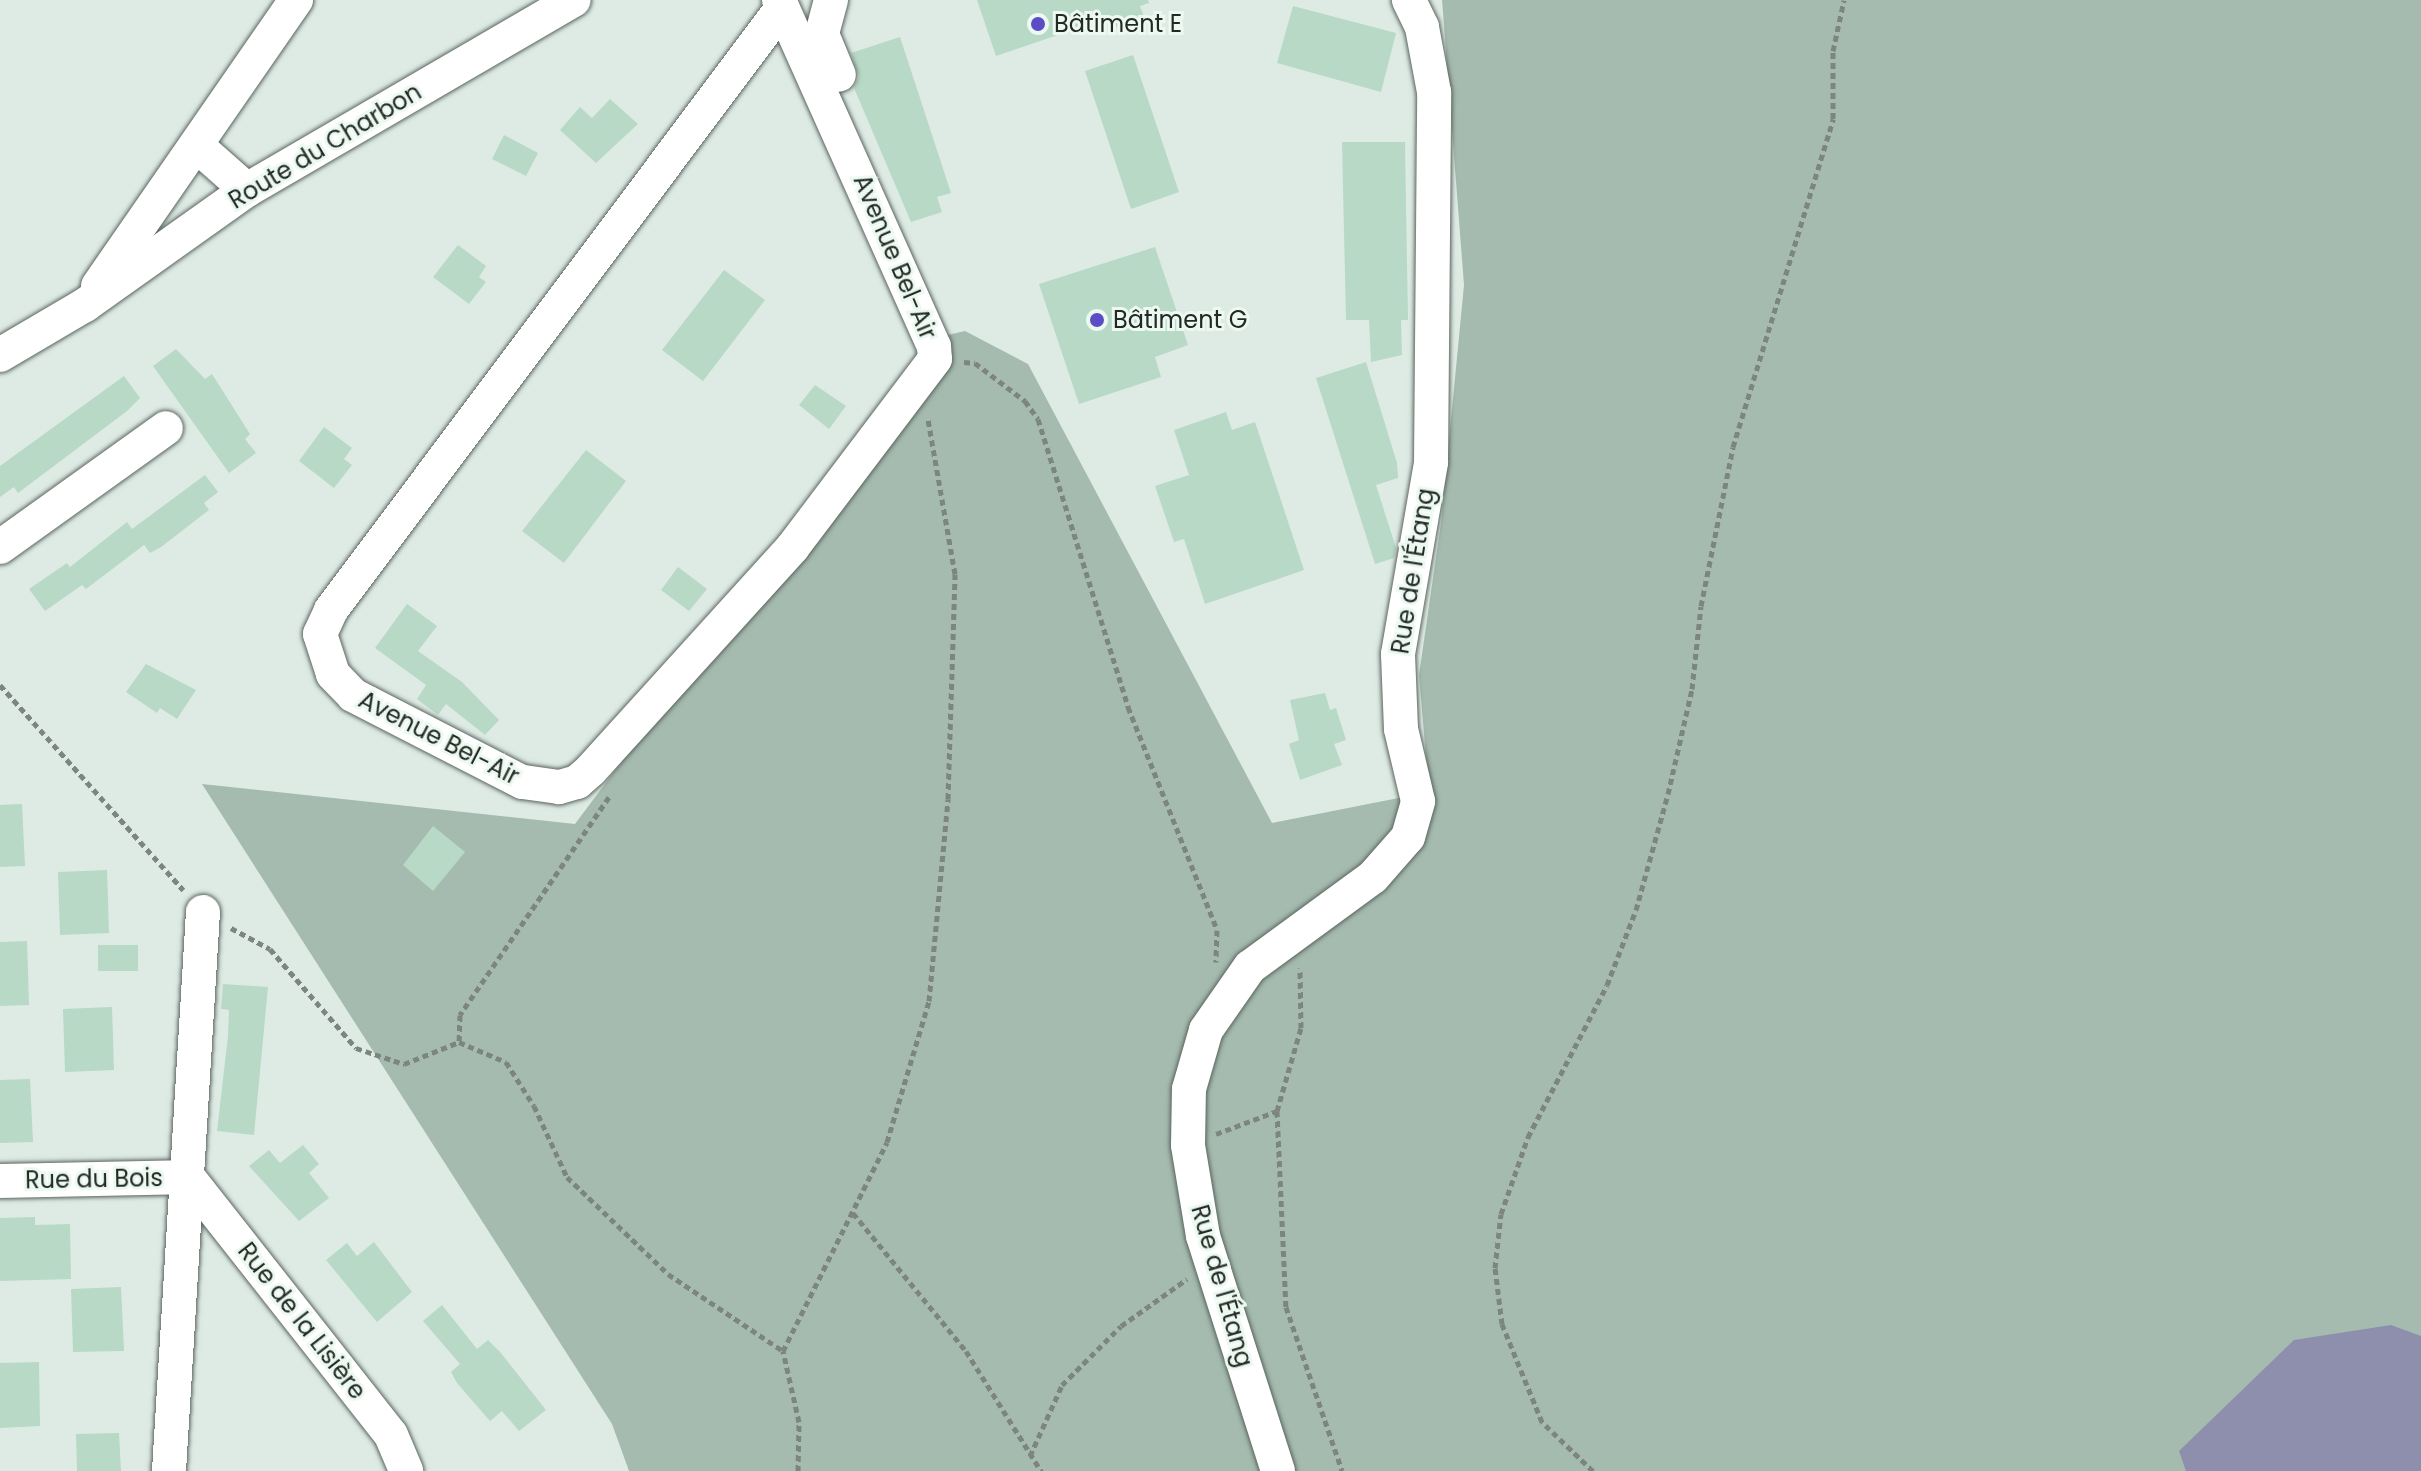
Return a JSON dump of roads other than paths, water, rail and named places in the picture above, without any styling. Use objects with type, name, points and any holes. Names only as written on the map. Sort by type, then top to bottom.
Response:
[{"type":"street","name":"Route du Charbon","points":[[85,305],[296,0]]},
{"type":"street","name":"Route du Charbon","points":[[0,355],[85,305],[247,190],[574,0]]},
{"type":"street","points":[[831,0],[822,34],[907,241]]},
{"type":"street","name":"Rue de l'Étang","points":[[1278,1471],[1203,1236],[1188,1145],[1189,1089],[1206,1030],[1250,967],[1373,877],[1408,837],[1418,801],[1401,729],[1398,654],[1431,462],[1434,92],[1422,27],[1409,0]]},
{"type":"street","name":"Avenue Bel-Air","points":[[780,4],[811,64],[934,346],[929,371],[793,547],[577,782],[541,787],[522,782],[353,695],[333,674],[320,634],[331,610],[780,4]]},
{"type":"street","points":[[196,145],[247,190]]},
{"type":"street","points":[[0,547],[166,428]]},
{"type":"street","points":[[169,1471],[203,912]]},
{"type":"street","name":"Rue du Bois","points":[[0,1181],[188,1177]]},
{"type":"street","name":"Rue de la Lisière","points":[[188,1177],[391,1435],[406,1471]]},
{"type":"water","points":[[2391,1325],[2421,1336],[2421,1471],[2186,1471],[2179,1451],[2294,1340]]},
{"type":"place","name":"Bâtiment E","points":[[1038,24]]},
{"type":"place","name":"Bâtiment G","points":[[1097,320]]}]
